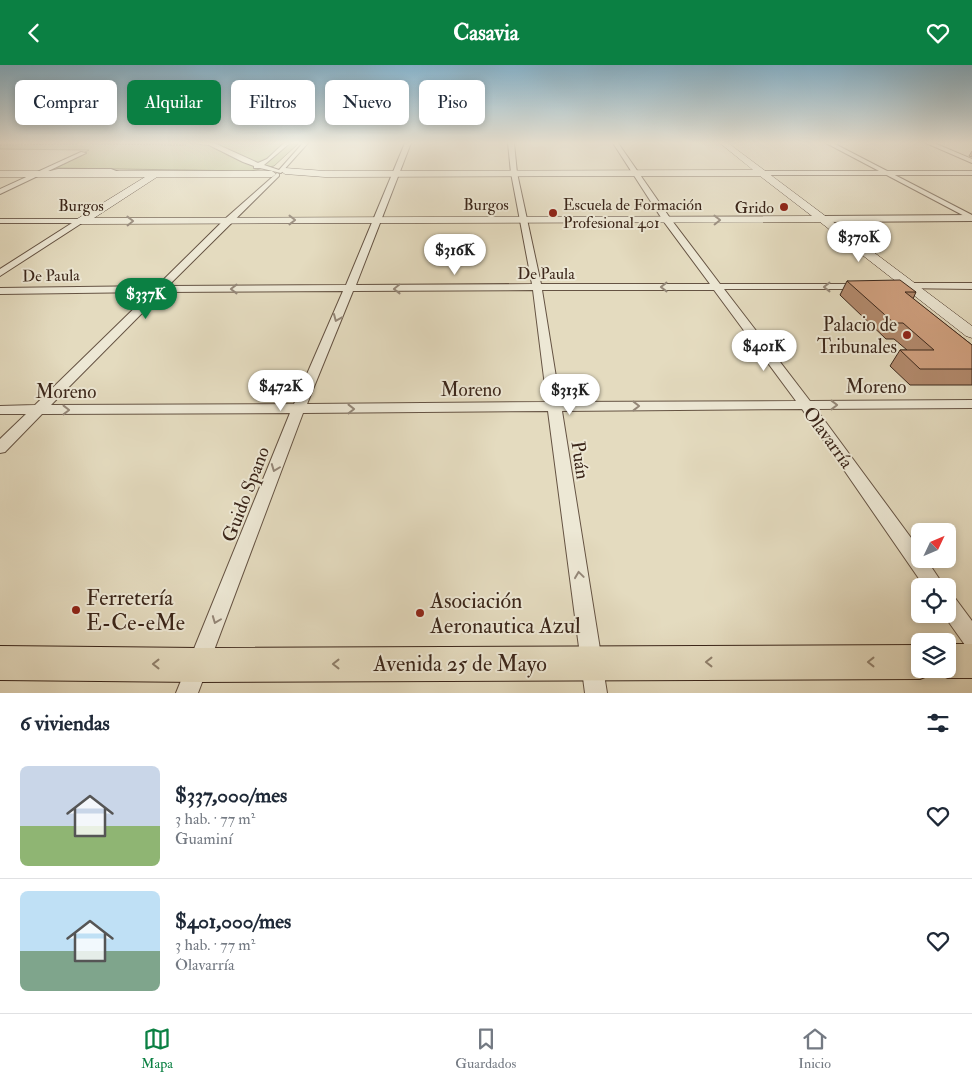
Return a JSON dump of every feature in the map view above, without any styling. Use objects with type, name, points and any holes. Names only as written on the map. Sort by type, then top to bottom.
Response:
[{"type":"main road","points":[[39,174],[105,172]]},
{"type":"main road","points":[[136,172],[270,172]]},
{"type":"main road","points":[[285,172],[325,174],[762,173],[972,333]]},
{"type":"main road","points":[[0,174],[178,173]]},
{"type":"main road","points":[[81,221],[155,174]]},
{"type":"main road","name":"Burgos","points":[[81,221],[824,219]]},
{"type":"main road","points":[[956,661],[972,661]]},
{"type":"main road","name":"Avenida 25 de Mayo","points":[[0,663],[192,679],[594,678],[911,662]]},
{"type":"street","points":[[0,192],[42,172]]},
{"type":"street","points":[[0,448],[278,172]]},
{"type":"street","name":"Puán","points":[[514,173],[537,287],[594,678]]},
{"type":"street","name":"Olavarría","points":[[634,173],[806,405],[929,578]]},
{"type":"street","points":[[762,173],[972,173]]},
{"type":"street","points":[[884,173],[972,218]]},
{"type":"street","name":"Guido Spano","points":[[192,679],[298,409],[379,219],[396,174]]},
{"type":"street","name":"Burgos","points":[[824,219],[972,218]]},
{"type":"street","name":"Burgos","points":[[0,221],[81,221]]},
{"type":"street","points":[[0,273],[81,221]]},
{"type":"street","name":"De Paula","points":[[0,291],[872,286]]},
{"type":"street","points":[[891,286],[972,286]]},
{"type":"street","name":"Moreno","points":[[0,410],[972,404]]},
{"type":"street","points":[[956,615],[972,638]]},
{"type":"building","points":[[900,280],[916,292],[905,292],[972,345],[972,369],[920,369],[900,350],[934,350],[903,323],[894,323],[847,281]]},
{"type":"place","name":"Grido","points":[[784,207]]},
{"type":"place","name":"Escuela de Formación Profesional 401","points":[[553,213]]},
{"type":"place","name":"Palacio de Tribunales","points":[[907,335]]},
{"type":"place","name":"Ferretería E-Ce-eMe","points":[[76,610]]},
{"type":"place","name":"Asociación Aeronautica Azul","points":[[420,613]]}]
